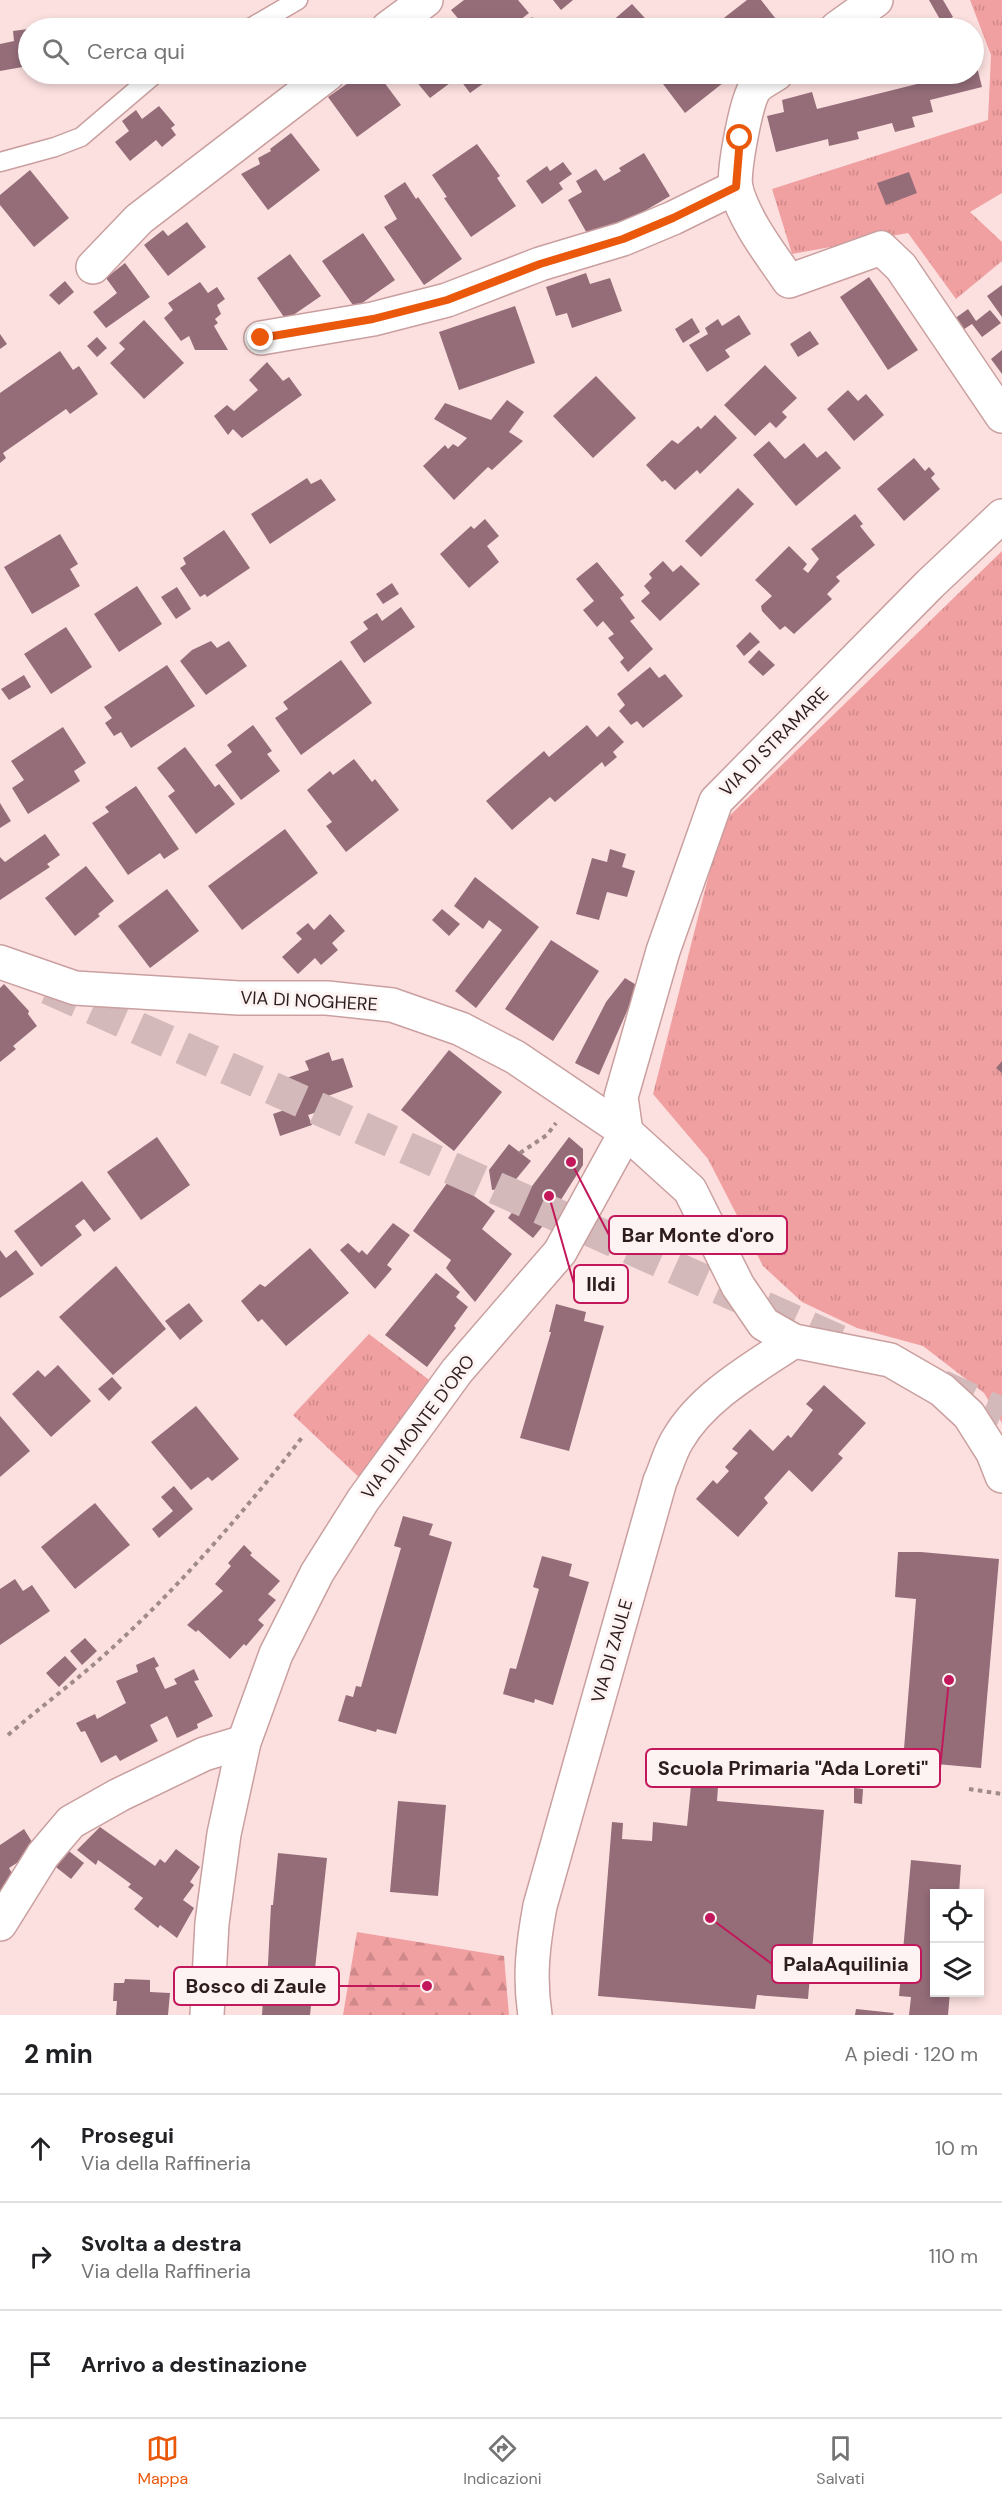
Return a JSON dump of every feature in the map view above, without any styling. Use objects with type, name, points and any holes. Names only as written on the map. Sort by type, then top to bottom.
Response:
[{"type":"street","points":[[402,18],[426,0]]},
{"type":"street","points":[[851,18],[876,0]]},
{"type":"street","points":[[93,267],[140,219],[315,84]]},
{"type":"street","points":[[761,84],[754,89],[740,138],[736,187],[746,213],[789,281],[881,248],[901,267],[1002,416]]},
{"type":"street","points":[[261,338],[373,319],[447,300],[540,264],[623,239],[673,218],[736,187]]},
{"type":"street","name":"VIA DI STRAMARE","points":[[626,1132],[621,1097],[663,951],[716,801],[930,584],[1002,516]]},
{"type":"street","name":"VIA DI NOGHERE","points":[[2,966],[75,988],[240,998],[327,998],[392,1005],[461,1029],[514,1057],[626,1132]]},
{"type":"street","points":[[626,1132],[690,1190],[738,1286],[764,1324],[794,1341],[890,1360],[942,1390],[969,1415],[993,1453],[1002,1476]]},
{"type":"street","name":"VIA DI MONTE D'ORO","points":[[207,2015],[212,1923],[224,1834],[244,1742],[276,1654],[322,1564],[363,1500],[458,1371],[560,1252],[626,1132]]},
{"type":"street","name":"VIA DI ZAULE","points":[[535,2015],[531,1988],[532,1959],[540,1906],[660,1481],[677,1439],[695,1415],[737,1380],[794,1341]]},
{"type":"street","points":[[0,1924],[43,1855],[71,1822],[119,1795],[204,1754],[244,1742]]},
{"type":"lane","points":[[267,18],[298,0]]},
{"type":"lane","points":[[0,162],[55,147],[81,136],[143,84]]},
{"type":"path","points":[[520,1153],[547,1135]]},
{"type":"path","points":[[8,1735],[93,1664],[142,1618],[235,1521],[304,1436]]},
{"type":"path","points":[[969,1790],[1002,1794]]},
{"type":"green space","points":[[970,0],[1002,0],[1002,193],[970,212],[1002,242],[1002,261],[956,299],[908,233],[792,254],[772,189],[988,120],[991,55],[984,37],[984,18],[977,18]]},
{"type":"green space","points":[[1002,551],[1002,1423],[984,1393],[923,1346],[857,1328],[802,1302],[763,1266],[708,1159],[653,1094],[722,823]]},
{"type":"green space","points":[[369,1334],[437,1386],[364,1482],[293,1415]]},
{"type":"green space","points":[[357,1932],[504,1956],[509,2015],[343,2015]]},
{"type":"building","points":[[464,0],[518,0],[529,13],[523,18],[458,18],[451,10]]},
{"type":"building","points":[[553,0],[573,0],[561,10]]},
{"type":"building","points":[[747,0],[761,0],[775,18],[724,18]]},
{"type":"building","points":[[929,0],[943,0],[953,17],[939,18]]},
{"type":"building","points":[[632,4],[645,18],[616,18]]},
{"type":"building","points":[[18,30],[18,68],[0,71],[0,44],[14,41],[13,31]]},
{"type":"building","points":[[347,84],[385,84],[401,105],[357,137],[328,97]]},
{"type":"building","points":[[418,84],[449,84],[430,98]]},
{"type":"building","points":[[463,84],[483,84],[470,93]]},
{"type":"building","points":[[663,84],[722,84],[685,113]]},
{"type":"building","points":[[917,84],[981,84],[982,87],[930,100],[933,112],[912,117],[915,127],[895,132],[892,123],[857,132],[859,139],[829,146],[828,139],[776,152],[767,116],[784,112],[782,100],[812,92],[817,109]]},
{"type":"building","points":[[159,106],[175,125],[171,128],[176,135],[162,147],[156,140],[130,161],[115,142],[129,131],[122,121],[136,110],[142,119]]},
{"type":"building","points":[[291,133],[320,170],[268,210],[241,174],[260,164],[258,158],[271,151],[270,149]]},
{"type":"building","points":[[477,144],[500,176],[497,178],[516,206],[471,237],[444,198],[447,197],[432,175]]},
{"type":"building","points":[[644,153],[670,196],[592,242],[568,200],[582,192],[576,181],[596,169],[604,181],[621,171],[619,168]]},
{"type":"building","points":[[563,162],[572,174],[559,183],[563,189],[542,204],[526,181],[547,166],[550,171]]},
{"type":"building","points":[[30,170],[69,218],[34,247],[0,205],[0,195]]},
{"type":"building","points":[[909,172],[917,193],[886,205],[877,183]]},
{"type":"building","points":[[405,182],[462,259],[424,285],[384,227],[397,219],[384,196]]},
{"type":"building","points":[[187,222],[206,247],[168,276],[144,245],[163,230],[168,236]]},
{"type":"building","points":[[363,233],[395,280],[355,308],[322,261]]},
{"type":"building","points":[[290,254],[321,296],[286,320],[257,278]]},
{"type":"building","points":[[125,263],[150,297],[106,328],[93,312],[117,293],[106,278]]},
{"type":"building","points":[[586,273],[590,284],[610,278],[622,311],[572,328],[567,313],[556,316],[546,287]]},
{"type":"building","points":[[869,277],[918,350],[888,370],[840,297]]},
{"type":"building","points":[[65,281],[74,292],[59,305],[49,295]]},
{"type":"building","points":[[200,282],[208,293],[217,287],[225,299],[217,305],[221,314],[215,319],[218,323],[214,326],[228,350],[195,350],[189,336],[181,341],[164,318],[173,310],[168,303]]},
{"type":"building","points":[[1002,285],[1002,317],[987,296]]},
{"type":"building","points":[[515,306],[535,363],[459,390],[439,332]]},
{"type":"building","points":[[968,309],[976,321],[990,310],[1001,323],[982,337],[972,324],[958,333],[950,322]]},
{"type":"building","points":[[739,315],[751,334],[725,350],[730,357],[707,372],[689,345],[708,334],[705,328],[718,319],[722,326]]},
{"type":"building","points":[[692,318],[700,332],[683,343],[675,329]]},
{"type":"building","points":[[144,320],[184,363],[144,399],[110,363],[125,349],[119,343]]},
{"type":"building","points":[[810,331],[819,344],[798,357],[790,344]]},
{"type":"building","points":[[0,334],[7,344],[0,349]]},
{"type":"building","points":[[97,337],[107,348],[97,357],[87,346]]},
{"type":"building","points":[[1002,350],[1002,374],[991,359]]},
{"type":"building","points":[[60,351],[73,370],[79,366],[98,394],[70,414],[66,409],[3,453],[6,458],[0,463],[0,393]]},
{"type":"building","points":[[267,362],[283,381],[289,377],[302,395],[242,438],[233,429],[228,435],[214,416],[227,405],[234,411],[258,390],[249,380]]},
{"type":"building","points":[[765,365],[797,398],[782,412],[787,417],[776,428],[770,422],[755,436],[724,405]]},
{"type":"building","points":[[596,376],[636,418],[593,458],[553,416]]},
{"type":"building","points":[[848,390],[858,401],[866,394],[884,415],[854,441],[827,409]]},
{"type":"building","points":[[507,400],[524,412],[509,432],[523,441],[492,470],[488,467],[454,500],[423,466],[445,445],[448,449],[453,444],[458,447],[467,438],[434,419],[445,403],[491,420]]},
{"type":"building","points":[[715,415],[737,438],[700,474],[697,470],[675,490],[665,480],[662,482],[646,465],[672,440],[678,444],[698,426],[701,429]]},
{"type":"building","points":[[769,441],[785,459],[804,443],[817,458],[826,451],[841,468],[796,506],[753,455]]},
{"type":"building","points":[[914,458],[925,471],[929,467],[935,474],[931,478],[940,489],[904,521],[877,489]]},
{"type":"building","points":[[307,478],[311,484],[321,479],[336,500],[270,544],[251,514]]},
{"type":"building","points":[[738,488],[754,504],[701,557],[685,541]]},
{"type":"building","points":[[855,514],[863,524],[860,526],[875,545],[836,577],[840,581],[827,594],[832,599],[794,634],[785,626],[780,630],[762,611],[761,606],[772,596],[755,580],[789,546],[807,564],[803,569],[808,573],[819,559],[811,549]]},
{"type":"building","points":[[485,519],[499,536],[487,546],[499,562],[469,588],[440,554],[471,526],[474,529]]},
{"type":"building","points":[[224,530],[250,568],[207,597],[205,594],[200,597],[180,568],[186,564],[183,558]]},
{"type":"building","points":[[60,534],[78,564],[70,569],[80,586],[32,614],[4,567]]},
{"type":"building","points":[[663,561],[673,572],[681,565],[700,584],[660,621],[641,601],[650,593],[644,586],[652,578],[649,574]]},
{"type":"building","points":[[597,562],[624,595],[620,598],[635,618],[630,621],[653,649],[628,672],[620,662],[624,658],[608,638],[614,634],[603,621],[597,627],[583,610],[594,601],[576,579]]},
{"type":"building","points":[[392,583],[399,594],[383,604],[376,594]]},
{"type":"building","points":[[137,586],[162,624],[119,652],[94,614]]},
{"type":"building","points":[[177,587],[191,609],[176,619],[161,597]]},
{"type":"building","points":[[401,607],[415,627],[364,663],[350,642],[368,629],[363,622],[377,613],[382,621]]},
{"type":"building","points":[[66,627],[92,667],[51,694],[24,654]]},
{"type":"building","points":[[750,632],[760,642],[744,656],[736,646]]},
{"type":"building","points":[[211,641],[217,648],[229,641],[247,666],[206,695],[180,661],[192,650]]},
{"type":"building","points":[[759,650],[775,665],[763,676],[748,662]]},
{"type":"building","points":[[341,660],[372,703],[301,755],[275,718],[288,709],[283,702]]},
{"type":"building","points":[[167,665],[195,706],[131,748],[121,732],[114,736],[105,723],[112,718],[104,707]]},
{"type":"building","points":[[650,667],[659,678],[665,674],[683,696],[643,728],[637,721],[631,725],[619,711],[625,705],[617,694]]},
{"type":"building","points":[[24,675],[31,687],[9,700],[1,689]]},
{"type":"building","points":[[253,725],[272,751],[267,754],[280,771],[241,800],[215,765],[232,752],[227,745]]},
{"type":"building","points":[[587,725],[597,737],[609,726],[624,742],[613,752],[617,757],[605,767],[602,762],[555,802],[550,797],[512,830],[486,801],[544,751],[549,757]]},
{"type":"building","points":[[63,727],[86,763],[74,771],[80,781],[28,814],[12,788],[24,780],[11,761]]},
{"type":"building","points":[[185,747],[215,787],[219,784],[235,804],[196,834],[168,796],[175,791],[157,768]]},
{"type":"building","points":[[354,759],[372,782],[375,779],[399,810],[346,852],[326,826],[332,822],[307,790],[330,771],[333,775]]},
{"type":"building","points":[[136,786],[179,849],[164,859],[160,853],[128,875],[92,823],[109,812],[105,807]]},
{"type":"building","points":[[0,803],[11,821],[0,828]]},
{"type":"building","points":[[285,829],[318,873],[242,930],[208,886]]},
{"type":"building","points":[[45,834],[60,855],[47,864],[50,867],[0,900],[0,857],[5,862]]},
{"type":"building","points":[[610,849],[626,854],[622,867],[635,871],[627,897],[607,892],[599,920],[576,914],[592,858],[607,862]]},
{"type":"building","points":[[86,866],[114,901],[98,914],[100,916],[75,936],[45,898]]},
{"type":"building","points":[[475,877],[539,927],[476,1008],[455,991],[502,930],[489,920],[483,929],[454,906]]},
{"type":"building","points":[[167,889],[199,931],[150,968],[118,926]]},
{"type":"building","points":[[442,909],[460,924],[449,936],[432,920]]},
{"type":"building","points":[[330,914],[345,931],[332,943],[338,950],[321,965],[315,958],[298,974],[282,957],[302,939],[296,933],[308,923],[314,930]]},
{"type":"building","points":[[551,940],[599,971],[553,1041],[505,1009]]},
{"type":"building","points":[[625,978],[638,986],[599,1075],[575,1063],[606,1002]]},
{"type":"building","points":[[4,984],[29,1011],[28,1014],[37,1026],[13,1046],[16,1049],[0,1062],[0,988]]},
{"type":"building","points":[[449,1050],[502,1092],[454,1151],[401,1110]]},
{"type":"building","points":[[329,1052],[332,1061],[343,1058],[353,1087],[325,1097],[329,1108],[308,1115],[312,1125],[280,1136],[273,1114],[293,1107],[284,1079],[309,1070],[305,1061]]},
{"type":"building","points":[[1002,1061],[1002,1073],[996,1068]]},
{"type":"building","points":[[157,1137],[190,1185],[141,1220],[107,1172]]},
{"type":"building","points":[[569,1137],[583,1149],[583,1165],[550,1217],[533,1238],[508,1218]]},
{"type":"building","points":[[509,1144],[531,1161],[512,1184],[505,1188],[492,1190],[489,1170]]},
{"type":"building","points":[[450,1179],[495,1211],[482,1229],[512,1254],[475,1302],[446,1268],[451,1260],[413,1231]]},
{"type":"building","points":[[82,1181],[111,1219],[94,1232],[84,1219],[75,1226],[82,1235],[41,1267],[14,1231]]},
{"type":"building","points":[[393,1223],[410,1235],[387,1265],[392,1269],[375,1289],[340,1250],[348,1243],[359,1253],[362,1250],[367,1255]]},
{"type":"building","points":[[310,1248],[349,1293],[286,1346],[262,1319],[258,1322],[241,1301],[260,1284],[265,1287]]},
{"type":"building","points":[[0,1250],[6,1258],[16,1250],[34,1274],[0,1298]]},
{"type":"building","points":[[116,1266],[166,1329],[113,1375],[59,1317]]},
{"type":"building","points":[[436,1273],[460,1292],[456,1297],[468,1307],[454,1326],[456,1328],[427,1367],[385,1335]]},
{"type":"building","points":[[189,1303],[203,1321],[180,1340],[165,1321]]},
{"type":"building","points":[[556,1304],[586,1312],[584,1321],[604,1326],[569,1451],[520,1438],[551,1332],[549,1332]]},
{"type":"building","points":[[58,1365],[91,1401],[51,1437],[12,1394],[38,1370],[45,1377]]},
{"type":"building","points":[[112,1377],[122,1388],[109,1401],[98,1389]]},
{"type":"building","points":[[824,1385],[866,1423],[838,1454],[843,1458],[812,1492],[789,1470],[764,1498],[768,1503],[738,1537],[696,1499],[713,1480],[717,1484],[729,1471],[725,1467],[738,1453],[732,1449],[750,1429],[773,1451],[788,1435],[791,1438],[813,1410],[806,1404]]},
{"type":"building","points":[[196,1406],[239,1459],[212,1481],[208,1477],[191,1490],[151,1442]]},
{"type":"building","points":[[0,1416],[30,1451],[0,1477]]},
{"type":"building","points":[[174,1486],[193,1509],[159,1538],[152,1529],[173,1511],[161,1497]]},
{"type":"building","points":[[95,1503],[130,1545],[75,1589],[41,1547]]},
{"type":"building","points":[[403,1516],[433,1524],[429,1535],[452,1542],[396,1734],[377,1729],[376,1732],[338,1721],[346,1695],[353,1697],[356,1686],[361,1687],[401,1548],[394,1546]]},
{"type":"building","points":[[244,1545],[252,1553],[250,1555],[280,1581],[268,1594],[276,1600],[258,1620],[264,1625],[246,1646],[244,1644],[230,1659],[198,1630],[196,1632],[187,1625],[223,1591],[215,1584],[231,1566],[228,1563]]},
{"type":"building","points":[[898,1552],[999,1559],[981,1768],[903,1761],[916,1599],[895,1597]]},
{"type":"building","points":[[542,1556],[572,1564],[569,1576],[589,1582],[553,1705],[535,1699],[534,1703],[503,1694],[510,1668],[516,1669],[539,1589],[533,1587]]},
{"type":"building","points":[[15,1579],[23,1591],[32,1585],[50,1611],[0,1645],[0,1589]]},
{"type":"building","points":[[85,1638],[97,1651],[82,1665],[70,1651]]},
{"type":"building","points":[[65,1656],[77,1669],[59,1687],[46,1673]]},
{"type":"building","points":[[154,1657],[159,1666],[155,1668],[165,1689],[177,1684],[174,1679],[194,1669],[199,1680],[194,1681],[213,1716],[197,1724],[198,1728],[177,1738],[167,1716],[150,1725],[158,1741],[120,1761],[116,1755],[101,1763],[85,1731],[81,1732],[76,1723],[95,1714],[97,1719],[126,1703],[116,1681],[138,1672],[136,1665]]},
{"type":"building","points":[[691,1786],[718,1787],[717,1801],[824,1810],[808,1999],[757,1995],[755,2009],[598,1996],[612,1822],[623,1823],[622,1839],[652,1841],[653,1822],[687,1826]]},
{"type":"building","points":[[854,1788],[863,1789],[862,1804],[854,1803]]},
{"type":"building","points":[[398,1801],[446,1805],[438,1896],[390,1892]]},
{"type":"building","points":[[100,1827],[155,1866],[160,1859],[165,1863],[176,1849],[200,1867],[190,1882],[194,1885],[183,1900],[194,1908],[177,1938],[160,1925],[158,1928],[134,1909],[143,1898],[128,1887],[131,1884],[98,1860],[96,1865],[77,1850]]},
{"type":"building","points":[[24,1829],[37,1850],[9,1868],[17,1882],[0,1892],[0,1845]]},
{"type":"building","points":[[65,1848],[84,1863],[71,1879],[52,1864]]},
{"type":"building","points":[[278,1853],[327,1858],[310,2015],[262,2015],[264,1984],[267,1983],[271,1905],[273,1905]]},
{"type":"building","points":[[911,1860],[961,1865],[959,1889],[930,1889],[930,1997],[950,1997],[948,2015],[909,2015],[911,1997],[899,1996]]},
{"type":"building","points":[[125,1979],[150,1980],[150,1992],[170,1993],[168,2015],[116,2015],[117,2001],[113,2001],[114,1983],[124,1983]]},
{"type":"building","points":[[856,2009],[894,2013],[893,2015],[855,2015]]},
{"type":"tunnel","points":[[48,988],[850,1346]]},
{"type":"tunnel","points":[[941,1386],[1002,1414]]},
{"type":"place","name":"Bar Monte d'oro","points":[[571,1162]]},
{"type":"place","name":"Ildi","points":[[549,1196]]},
{"type":"place","name":"Scuola Primaria \"Ada Loreti\"","points":[[949,1680]]},
{"type":"place","name":"PalaAquilinia","points":[[710,1918]]},
{"type":"place","name":"Bosco di Zaule","points":[[427,1986]]},
{"type":"route","points":[[261,338],[373,319],[447,300],[540,264],[623,239],[673,218],[736,187],[740,138]]}]
